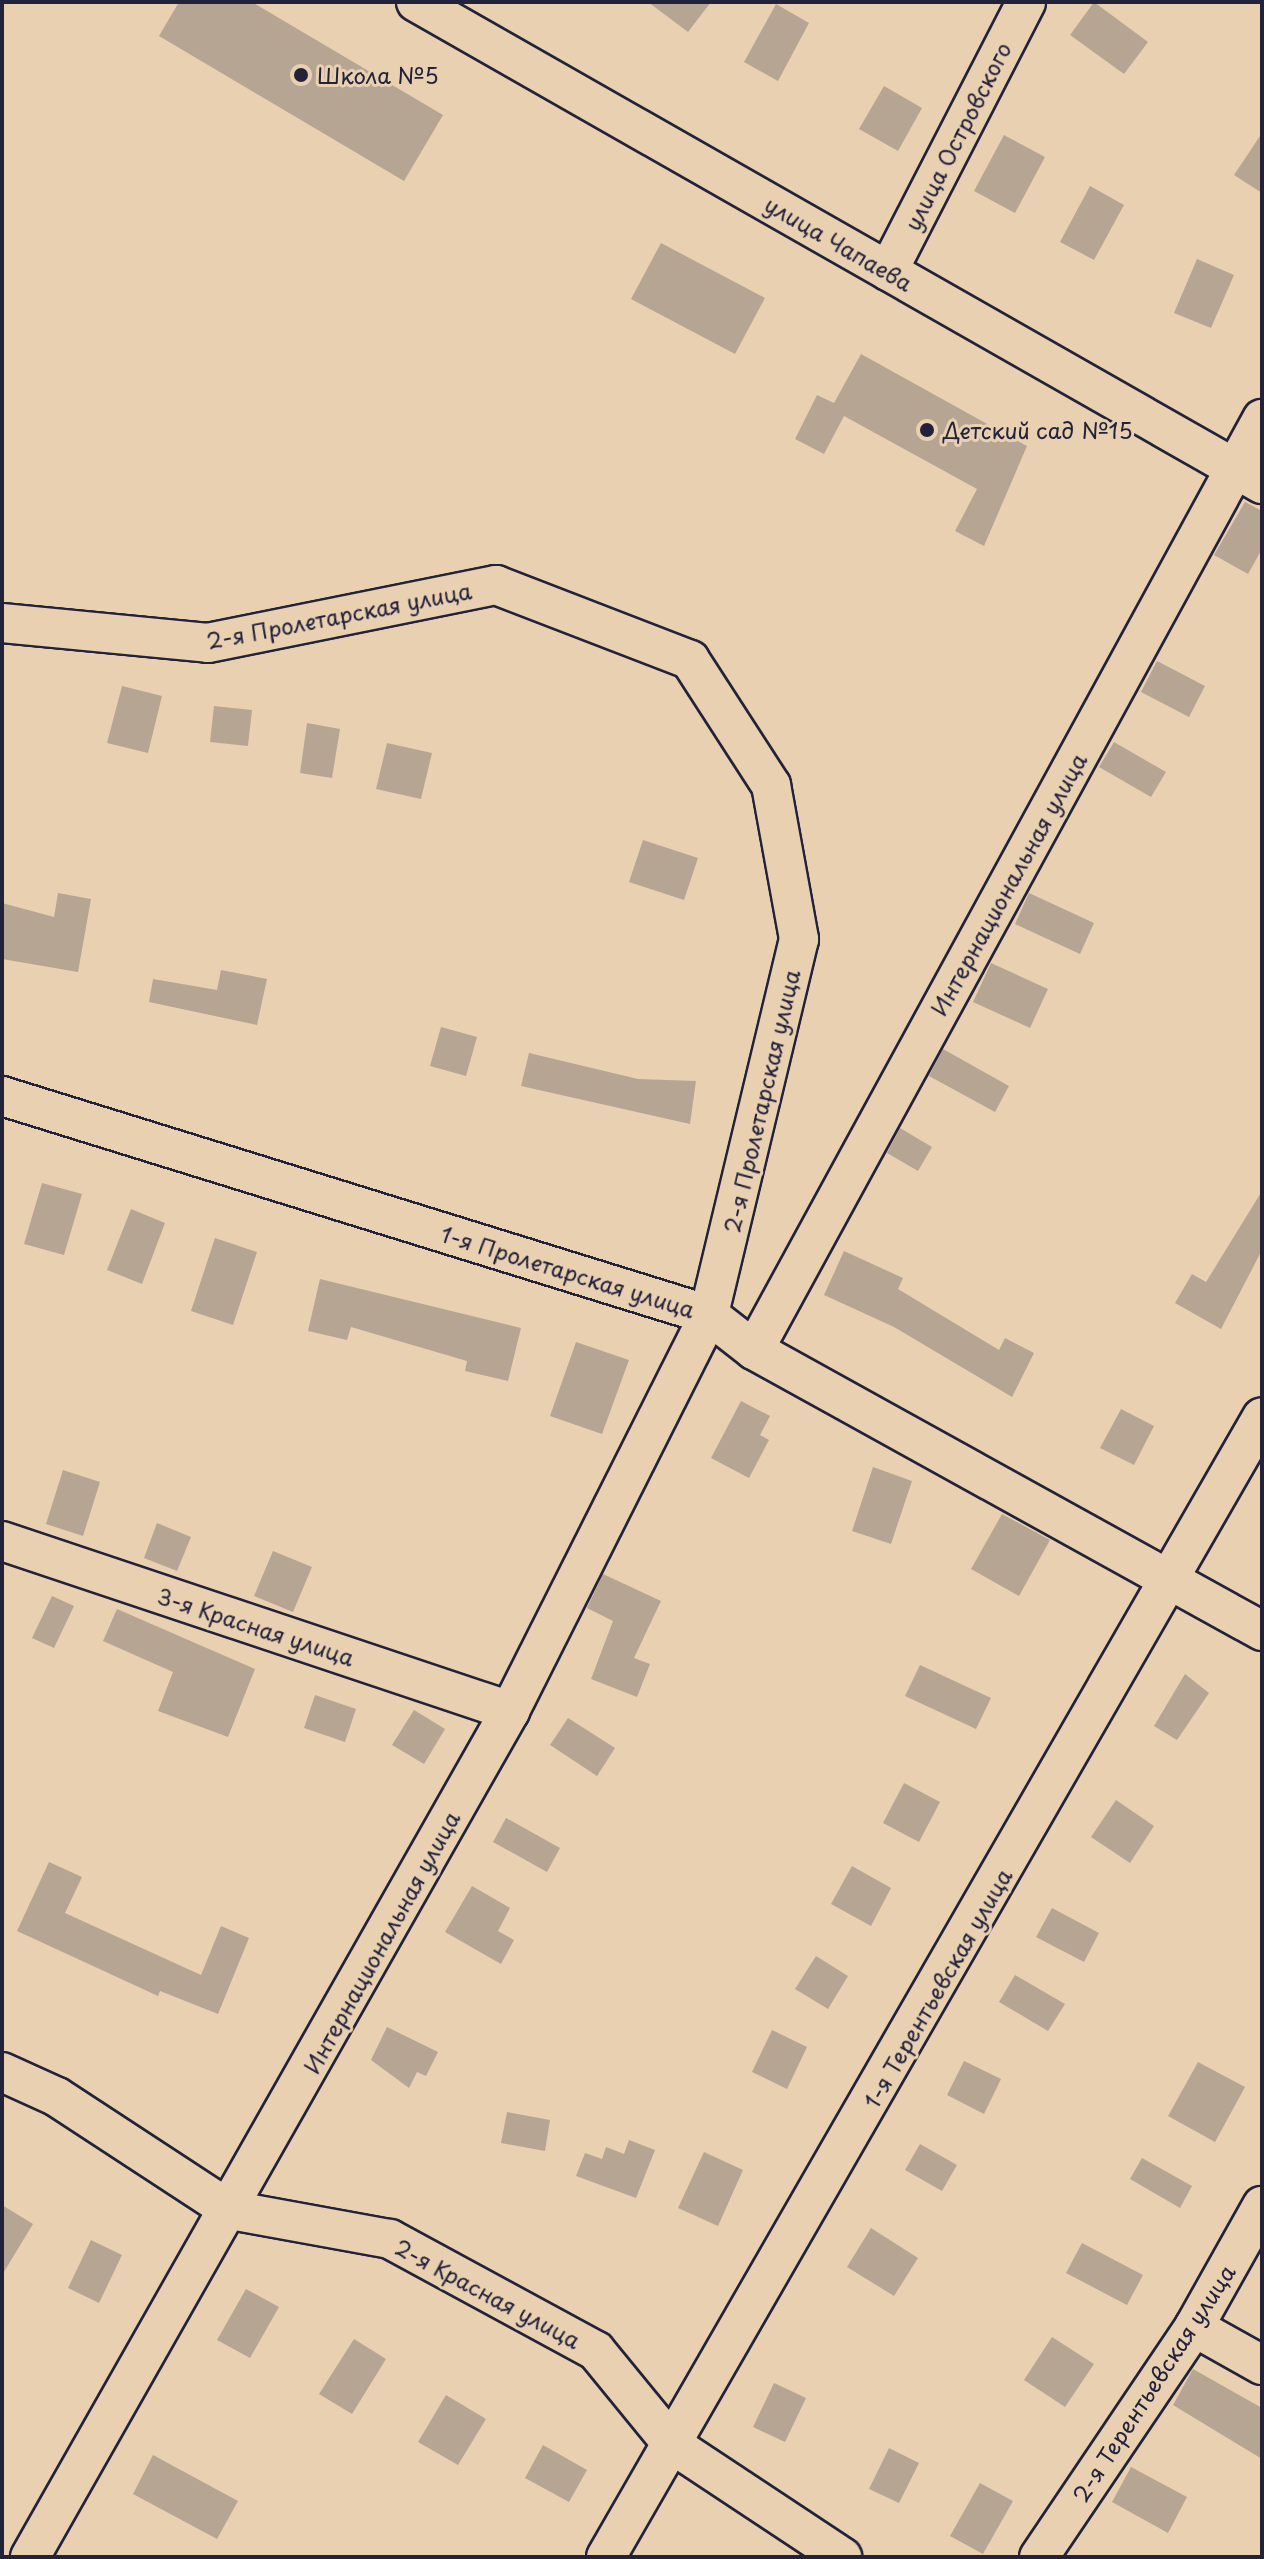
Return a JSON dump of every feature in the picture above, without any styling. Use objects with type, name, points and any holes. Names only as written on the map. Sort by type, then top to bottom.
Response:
[{"type":"street","name":"улица Чапаева","points":[[416,2],[1249,476]]},
{"type":"street","name":"улица Островского","points":[[888,271],[1026,2]]},
{"type":"street","name":"Интернациональная улица","points":[[754,1350],[1249,476],[1262,419]]},
{"type":"street","name":"2-я Пролетарская улица","points":[[2,623],[208,643],[496,585],[690,660],[771,785],[799,939],[709,1315]]},
{"type":"street","name":"1-я Пролетарская улица","points":[[2,1096],[709,1315],[754,1350],[1174,1577],[1262,1631]]},
{"type":"street","name":"Интернациональная улица","points":[[30,2557],[230,2210],[510,1711],[709,1315]]},
{"type":"street","name":"1-я Терентьевская улица","points":[[606,2557],[1174,1577],[1262,1417]]},
{"type":"street","name":"3-я Красная улица","points":[[2,1541],[510,1711]]},
{"type":"street","name":"2-я Красная улица","points":[[2,2072],[57,2097],[230,2210],[390,2239],[596,2351],[673,2445],[842,2557]]},
{"type":"street","name":"2-я Терентьевская улица","points":[[1039,2557],[1194,2327],[1262,2206]]},
{"type":"street","points":[[1194,2327],[1262,2365]]},
{"type":"building","name":"Школа №5","points":[[179,2],[252,2],[443,115],[404,181],[159,36]]},
{"type":"building","points":[[648,2],[711,2],[688,32]]},
{"type":"building","points":[[1094,2],[1148,42],[1124,74],[1070,35]]},
{"type":"building","points":[[776,4],[809,23],[778,81],[744,62]]},
{"type":"building","points":[[884,86],[922,108],[898,151],[859,129]]},
{"type":"building","points":[[1262,133],[1262,193],[1234,175]]},
{"type":"building","points":[[1004,135],[1045,157],[1015,213],[974,191]]},
{"type":"building","points":[[1090,186],[1124,205],[1094,260],[1060,242]]},
{"type":"building","points":[[661,243],[765,298],[735,354],[631,299]]},
{"type":"building","points":[[1197,259],[1234,275],[1211,328],[1174,313]]},
{"type":"building","points":[[861,354],[1027,446],[984,546],[955,531],[977,489],[844,416],[824,454],[795,439],[817,395],[834,403]]},
{"type":"building","points":[[1245,502],[1262,511],[1262,549],[1248,574],[1214,555]]},
{"type":"building","points":[[1157,661],[1205,686],[1189,717],[1141,692]]},
{"type":"building","points":[[122,686],[162,696],[148,753],[107,743]]},
{"type":"building","points":[[214,706],[252,710],[248,746],[210,742]]},
{"type":"building","points":[[307,723],[340,729],[332,778],[300,773]]},
{"type":"building","points":[[1114,742],[1166,772],[1151,797],[1099,767]]},
{"type":"building","points":[[387,743],[432,753],[421,799],[376,789]]},
{"type":"building","points":[[643,840],[698,858],[684,900],[629,882]]},
{"type":"building","points":[[58,893],[91,899],[78,972],[2,959],[2,903],[54,917]]},
{"type":"building","points":[[1029,893],[1094,923],[1080,954],[1015,924]]},
{"type":"building","points":[[991,963],[1048,989],[1030,1028],[973,1002]]},
{"type":"building","points":[[221,970],[267,979],[257,1025],[149,1002],[153,979],[217,990]]},
{"type":"building","points":[[441,1027],[477,1037],[466,1076],[430,1066]]},
{"type":"building","points":[[943,1049],[1009,1086],[995,1112],[929,1076]]},
{"type":"building","points":[[529,1053],[638,1079],[696,1081],[690,1124],[521,1086]]},
{"type":"building","points":[[900,1128],[932,1147],[918,1171],[887,1153]]},
{"type":"building","points":[[42,1183],[82,1194],[64,1255],[24,1244]]},
{"type":"building","points":[[1262,1191],[1262,1250],[1221,1329],[1175,1303],[1192,1274],[1206,1282]]},
{"type":"building","points":[[131,1209],[165,1223],[142,1284],[107,1270]]},
{"type":"building","points":[[215,1238],[257,1252],[233,1325],[191,1311]]},
{"type":"building","points":[[844,1251],[903,1278],[898,1289],[999,1350],[1005,1338],[1034,1353],[1012,1397],[894,1327],[824,1295]]},
{"type":"building","points":[[320,1279],[521,1328],[508,1381],[465,1371],[467,1361],[351,1327],[347,1340],[308,1331]]},
{"type":"building","points":[[576,1342],[629,1360],[602,1434],[550,1416]]},
{"type":"building","points":[[741,1401],[770,1416],[760,1435],[769,1440],[749,1478],[711,1458]]},
{"type":"building","points":[[1121,1409],[1154,1426],[1134,1465],[1100,1448]]},
{"type":"building","points":[[873,1467],[912,1481],[891,1544],[852,1531]]},
{"type":"building","points":[[63,1470],[100,1482],[83,1536],[46,1524]]},
{"type":"building","points":[[1002,1514],[1050,1540],[1019,1596],[971,1569]]},
{"type":"building","points":[[157,1523],[191,1537],[177,1571],[144,1558]]},
{"type":"building","points":[[273,1551],[312,1567],[293,1612],[254,1596]]},
{"type":"building","points":[[603,1574],[661,1601],[634,1658],[650,1664],[637,1697],[591,1679],[613,1621],[587,1608]]},
{"type":"building","points":[[52,1596],[74,1606],[54,1648],[32,1638]]},
{"type":"building","points":[[117,1609],[255,1669],[228,1737],[158,1711],[173,1672],[103,1641]]},
{"type":"building","points":[[920,1665],[991,1698],[976,1729],[905,1696]]},
{"type":"building","points":[[1185,1674],[1209,1693],[1177,1740],[1154,1726]]},
{"type":"building","points":[[315,1695],[356,1709],[345,1742],[304,1728]]},
{"type":"building","points":[[414,1710],[445,1729],[424,1764],[392,1745]]},
{"type":"building","points":[[568,1718],[615,1748],[597,1776],[550,1745]]},
{"type":"building","points":[[904,1783],[940,1802],[919,1842],[883,1823]]},
{"type":"building","points":[[1116,1800],[1154,1826],[1130,1863],[1091,1837]]},
{"type":"building","points":[[506,1818],[560,1848],[547,1872],[493,1842]]},
{"type":"building","points":[[49,1862],[82,1877],[65,1913],[201,1975],[221,1926],[249,1938],[218,2014],[160,1991],[158,1996],[17,1931]]},
{"type":"building","points":[[852,1866],[891,1888],[871,1926],[831,1904]]},
{"type":"building","points":[[472,1886],[510,1908],[498,1931],[514,1940],[501,1964],[445,1932]]},
{"type":"building","points":[[1052,1908],[1099,1933],[1084,1962],[1036,1937]]},
{"type":"building","points":[[816,1956],[848,1976],[828,2009],[795,1989]]},
{"type":"building","points":[[1015,1975],[1065,2004],[1048,2031],[999,2002]]},
{"type":"building","points":[[387,2027],[438,2052],[426,2076],[417,2072],[409,2088],[371,2060]]},
{"type":"building","points":[[772,2030],[807,2047],[787,2089],[752,2072]]},
{"type":"building","points":[[964,2061],[1001,2079],[984,2114],[947,2095]]},
{"type":"building","points":[[1198,2062],[1245,2087],[1215,2142],[1168,2116]]},
{"type":"building","points":[[507,2112],[550,2120],[545,2151],[501,2143]]},
{"type":"building","points":[[629,2140],[655,2150],[636,2198],[576,2176],[585,2153],[602,2159],[606,2147],[624,2154]]},
{"type":"building","points":[[920,2144],[957,2165],[942,2191],[905,2170]]},
{"type":"building","points":[[704,2152],[743,2170],[718,2226],[678,2208]]},
{"type":"building","points":[[1142,2158],[1192,2186],[1180,2208],[1130,2179]]},
{"type":"building","points":[[2,2205],[33,2224],[2,2275]]},
{"type":"building","points":[[871,2228],[918,2258],[894,2296],[847,2267]]},
{"type":"building","points":[[91,2240],[122,2255],[99,2303],[68,2288]]},
{"type":"building","points":[[1082,2243],[1143,2275],[1127,2305],[1066,2273]]},
{"type":"building","points":[[246,2289],[279,2307],[250,2358],[217,2340]]},
{"type":"building","points":[[1052,2337],[1094,2364],[1065,2407],[1024,2380]]},
{"type":"building","points":[[354,2339],[386,2359],[352,2414],[319,2394]]},
{"type":"building","points":[[1193,2369],[1262,2408],[1262,2459],[1173,2405]]},
{"type":"building","points":[[774,2383],[806,2398],[785,2442],[753,2427]]},
{"type":"building","points":[[446,2395],[486,2419],[458,2465],[418,2442]]},
{"type":"building","points":[[543,2445],[587,2470],[569,2502],[525,2478]]},
{"type":"building","points":[[889,2448],[919,2463],[899,2503],[869,2489]]},
{"type":"building","points":[[153,2455],[238,2501],[217,2539],[133,2494]]},
{"type":"building","points":[[1131,2467],[1187,2497],[1168,2533],[1112,2502]]},
{"type":"building","points":[[980,2483],[1013,2501],[983,2554],[950,2536]]},
{"type":"place","name":"Школа №5","points":[[301,75]]},
{"type":"place","name":"Детский сад №15","points":[[927,430]]}]
